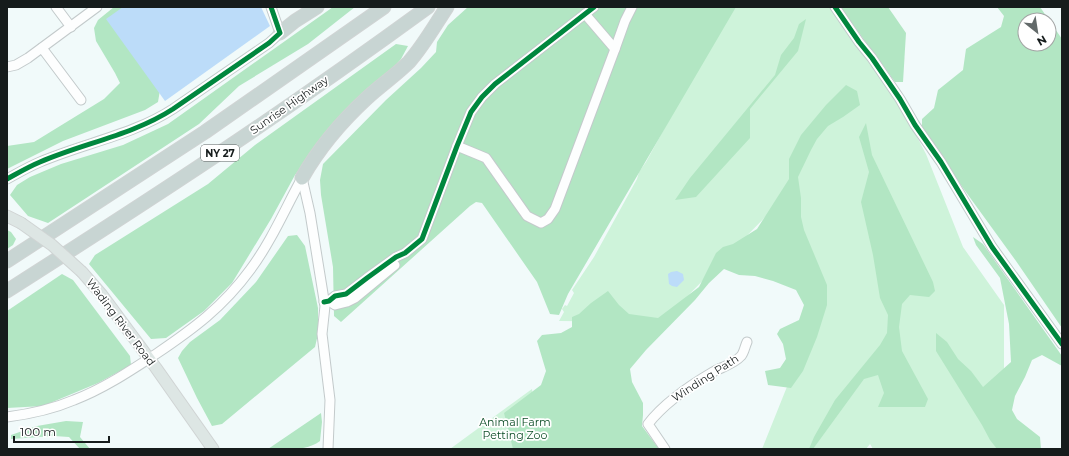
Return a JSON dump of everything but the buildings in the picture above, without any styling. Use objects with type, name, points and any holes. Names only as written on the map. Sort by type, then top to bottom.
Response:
[{"type":"highway","points":[[280,33],[317,7]]},
{"type":"highway","name":"NY 27","points":[[7,261],[205,132],[384,7]]},
{"type":"highway","name":"Sunrise Highway","points":[[7,292],[231,145],[428,7]]},
{"type":"highway","points":[[302,178],[322,147],[343,122],[366,99],[410,61],[448,7]]},
{"type":"main road","name":"Wading River Road","points":[[7,216],[21,223],[52,245],[82,272],[102,295],[149,358],[213,449]]},
{"type":"street","points":[[56,7],[71,27]]},
{"type":"street","points":[[7,67],[16,65],[28,58],[97,7]]},
{"type":"street","points":[[7,179],[39,162],[128,131],[158,118],[177,106],[269,43],[280,33],[271,7]]},
{"type":"street","points":[[327,302],[335,305],[355,298],[369,281],[399,261],[404,253],[422,239],[457,146],[472,112],[482,97],[495,84],[594,7]]},
{"type":"street","points":[[457,146],[486,158],[527,216],[541,223],[548,219],[555,208],[615,49],[624,21],[632,7]]},
{"type":"street","points":[[835,7],[900,99],[915,125],[941,162],[992,247],[1062,344]]},
{"type":"street","points":[[585,14],[615,49]]},
{"type":"street","points":[[42,48],[81,100]]},
{"type":"street","points":[[302,178],[327,302],[325,306],[322,334],[330,400],[328,449]]},
{"type":"street","points":[[7,418],[42,411],[75,400],[114,380],[199,324],[220,305],[237,286],[260,254],[302,178]]},
{"type":"street","name":"Winding Path","points":[[665,449],[648,424],[657,413],[685,389],[715,370],[730,364],[741,356],[747,342]]},
{"type":"green space","points":[[114,7],[155,7],[161,84],[158,102],[145,110],[63,141],[7,169],[7,146],[34,142],[104,99],[120,83],[96,41],[94,28],[98,20]]},
{"type":"green space","points":[[333,7],[355,7],[308,44],[239,86],[199,124],[48,223],[28,216],[10,195],[17,185],[30,177],[61,164],[123,145],[168,124]]},
{"type":"green space","points":[[468,7],[736,7],[568,294],[559,315],[550,314],[537,282],[482,203],[476,202],[341,322],[334,316],[333,267],[321,195],[320,180],[323,164],[436,52],[437,42],[448,25]]},
{"type":"green space","points":[[731,7],[844,7],[849,19],[864,40],[926,154],[963,247],[1004,305],[1004,449],[873,449],[870,444],[866,449],[762,449],[823,297],[780,202],[662,322],[559,321],[564,312],[562,309],[565,305],[567,306],[574,293],[572,290],[594,257],[637,179],[639,172],[646,162]]},
{"type":"green space","points":[[840,7],[888,7],[906,33],[903,82],[895,82]]},
{"type":"green space","points":[[997,7],[1040,7],[1043,12],[1017,12],[1017,52],[1057,52],[1057,32],[1062,39],[1062,328],[963,188],[922,126],[922,119],[934,108],[938,90],[963,70],[966,49],[1001,27],[1004,16]]},
{"type":"green space","points":[[806,19],[798,51],[750,109],[750,138],[696,197],[675,200],[690,178],[775,75],[781,55],[794,38],[799,24]]},
{"type":"green space","points":[[396,44],[408,46],[401,59],[316,149],[295,175],[271,219],[232,283],[204,311],[166,338],[151,339],[89,264],[95,255],[208,184],[255,145]]},
{"type":"green space","points":[[846,85],[857,91],[860,105],[828,126],[817,139],[798,177],[801,198],[801,217],[804,230],[827,285],[827,305],[817,337],[803,371],[791,388],[768,385],[765,371],[780,368],[786,359],[783,344],[777,334],[780,329],[799,320],[804,305],[796,290],[773,281],[755,276],[739,275],[724,269],[646,350],[630,369],[632,382],[643,403],[642,426],[659,449],[513,449],[504,413],[541,385],[546,371],[537,341],[542,335],[561,333],[572,327],[572,317],[579,314],[608,291],[619,305],[629,314],[658,318],[699,287],[716,253],[723,247],[733,244],[757,229],[789,179],[789,159],[801,135],[826,105]]},
{"type":"green space","points":[[866,123],[872,155],[933,282],[935,291],[929,297],[910,295],[902,304],[899,327],[902,351],[928,399],[925,407],[878,407],[884,393],[878,375],[864,379],[813,449],[809,449],[814,437],[835,400],[880,345],[887,333],[888,315],[880,298],[873,255],[861,202],[869,172],[859,137]]},
{"type":"green space","points":[[7,230],[11,232],[16,239],[13,245],[7,249]]},
{"type":"green space","points":[[297,235],[305,246],[318,308],[318,334],[315,347],[222,424],[212,426],[178,358],[190,342],[220,320],[256,282],[288,236]]},
{"type":"green space","points":[[973,237],[983,244],[1062,356],[1062,366],[1042,355],[1032,360],[1015,396],[1012,410],[1017,419],[1040,437],[1041,449],[997,449],[936,351],[936,333],[947,342],[958,359],[971,371],[983,387],[1011,362],[1009,324],[1000,278],[976,245]]},
{"type":"green space","points":[[62,274],[73,280],[130,356],[131,365],[98,383],[43,406],[7,408],[7,311]]},
{"type":"green space","name":"Animal Farm Petting Zoo","points":[[532,389],[539,449],[450,449]]},
{"type":"green space","points":[[321,413],[322,422],[320,441],[314,445],[302,448],[268,449]]},
{"type":"green space","points":[[66,421],[83,422],[80,437],[90,449],[80,449],[69,437],[54,436],[11,439],[11,435],[37,426]]},
{"type":"water","points":[[123,7],[261,7],[270,26],[165,101],[106,19]]},
{"type":"water","points":[[677,271],[683,274],[684,280],[677,287],[669,284],[668,274]]},
{"type":"cycle path","points":[[7,179],[31,166],[57,155],[142,126],[173,109],[269,43],[280,33],[271,7]]},
{"type":"cycle path","points":[[324,302],[329,301],[335,296],[346,294],[396,257],[405,253],[422,239],[471,112],[482,97],[495,84],[594,7]]},
{"type":"cycle path","points":[[835,7],[900,99],[915,125],[941,162],[992,247],[1062,344]]}]
